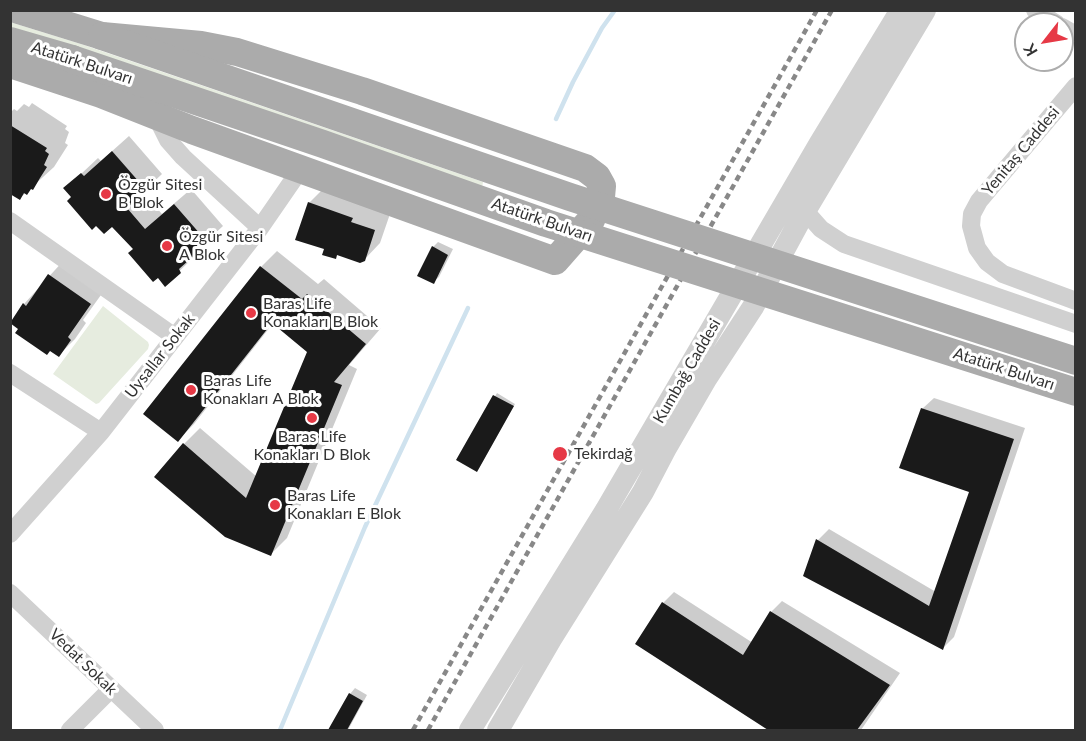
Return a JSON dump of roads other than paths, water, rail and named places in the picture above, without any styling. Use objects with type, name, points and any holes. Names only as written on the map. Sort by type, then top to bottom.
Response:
[{"type":"main road","name":"Atatürk Bulvarı","points":[[18,10],[102,36],[570,196],[1076,361]]},
{"type":"main road","points":[[10,64],[69,70],[156,116],[555,261],[591,220],[601,197],[603,186],[597,177],[585,168],[362,91],[237,52],[201,45],[102,36]]},
{"type":"main road","name":"Atatürk Bulvarı","points":[[10,41],[69,70],[323,144],[546,223],[1076,392]]},
{"type":"street","name":"Kumbağ Caddesi","points":[[470,730],[606,510],[820,143],[901,10]]},
{"type":"street","name":"Kumbağ Caddesi","points":[[498,730],[550,639],[643,492],[666,447],[706,379],[753,307],[805,211],[925,10]]},
{"type":"street","name":"Yenitaş Caddesi","points":[[1076,86],[979,201],[972,214],[971,226],[977,248],[987,262],[1003,274],[1076,301]]},
{"type":"street","points":[[156,116],[168,140],[183,158],[260,228]]},
{"type":"street","name":"Uysallar Sokak","points":[[10,534],[101,432],[260,228],[300,170]]},
{"type":"street","points":[[805,211],[821,229],[844,244],[1076,324]]},
{"type":"street","points":[[10,221],[175,337]]},
{"type":"street","points":[[10,372],[101,432]]},
{"type":"street","name":"Vedat Sokak","points":[[10,593],[155,730]]},
{"type":"street","points":[[70,730],[111,689]]},
{"type":"waterway","points":[[556,119],[602,28],[615,10]]},
{"type":"waterway","points":[[280,730],[365,527],[468,308]]},
{"type":"railway","points":[[413,730],[817,10]]},
{"type":"railway","points":[[428,730],[832,10]]},
{"type":"place","name":"Özgür Sitesi B Blok","points":[[106,194]]},
{"type":"place","name":"Özgür Sitesi A Blok","points":[[167,246]]},
{"type":"place","name":"Baras Life Konakları B Blok","points":[[251,313]]},
{"type":"place","name":"Baras Life Konakları A Blok","points":[[191,390]]},
{"type":"place","name":"Baras Life Konakları D Blok","points":[[312,418]]},
{"type":"place","name":"Tekirdağ","points":[[560,454]]},
{"type":"place","name":"Baras Life Konakları E Blok","points":[[275,505]]}]
